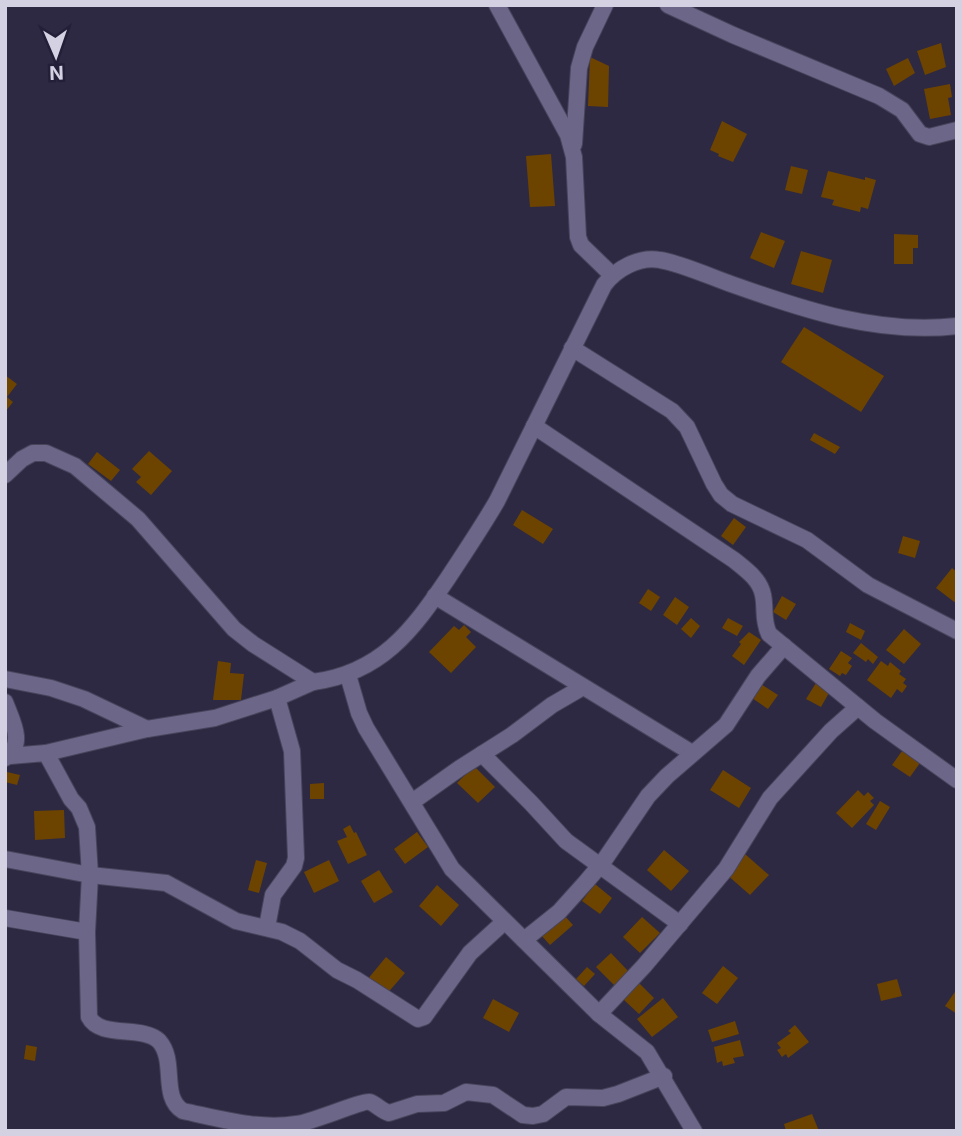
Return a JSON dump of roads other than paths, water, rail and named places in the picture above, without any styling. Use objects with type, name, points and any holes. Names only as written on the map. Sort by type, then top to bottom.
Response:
[{"type":"street","points":[[497,5],[568,135],[574,157]]},
{"type":"street","points":[[605,5],[585,47],[579,68],[574,157],[578,236],[581,245],[611,275]]},
{"type":"street","points":[[668,5],[733,36],[879,96],[902,110],[920,134],[929,137],[957,131]]},
{"type":"street","points":[[7,757],[46,753],[147,729],[215,718],[277,698],[313,682],[348,675],[394,647],[405,637],[484,525],[604,285],[611,275],[628,265],[659,259],[791,305],[850,321],[896,326],[957,326]]},
{"type":"street","points":[[572,348],[672,411],[687,427],[721,495],[732,504],[807,540],[868,585],[957,631]]},
{"type":"street","points":[[534,426],[743,568],[752,576],[763,595],[762,610],[769,634],[858,707],[957,780]]},
{"type":"street","points":[[5,475],[33,453],[46,453],[75,466],[138,519],[234,629],[313,682]]},
{"type":"street","points":[[435,596],[692,753]]},
{"type":"street","points":[[524,940],[559,912],[600,865],[649,796],[692,753],[726,725],[758,676],[784,646]]},
{"type":"street","points":[[348,675],[366,728],[452,869],[599,1014],[647,1052],[695,1131]]},
{"type":"street","points":[[5,679],[51,688],[84,699],[147,729]]},
{"type":"street","points":[[412,803],[552,705],[583,687]]},
{"type":"street","points":[[267,927],[273,895],[294,866],[296,858],[292,751],[277,698]]},
{"type":"street","points":[[5,702],[17,736],[16,746],[7,757]]},
{"type":"street","points":[[599,1014],[626,987],[735,858],[770,799],[831,731],[858,707]]},
{"type":"street","points":[[46,753],[71,799],[79,808],[87,827],[90,875],[87,932],[88,1009],[92,1022],[119,1031],[145,1034],[159,1042],[168,1058],[172,1098],[176,1107],[183,1111],[247,1125],[295,1125],[363,1102],[370,1102],[389,1113],[417,1104],[444,1103],[466,1091],[493,1095],[523,1115],[533,1116],[543,1114],[566,1097],[603,1098],[664,1076]]},
{"type":"street","points":[[482,754],[566,841],[680,925]]},
{"type":"street","points":[[5,859],[90,875],[166,883],[236,921],[267,927],[300,941],[337,970],[357,979],[418,1019],[424,1017],[470,953],[504,922]]},
{"type":"street","points":[[5,918],[87,932]]}]
